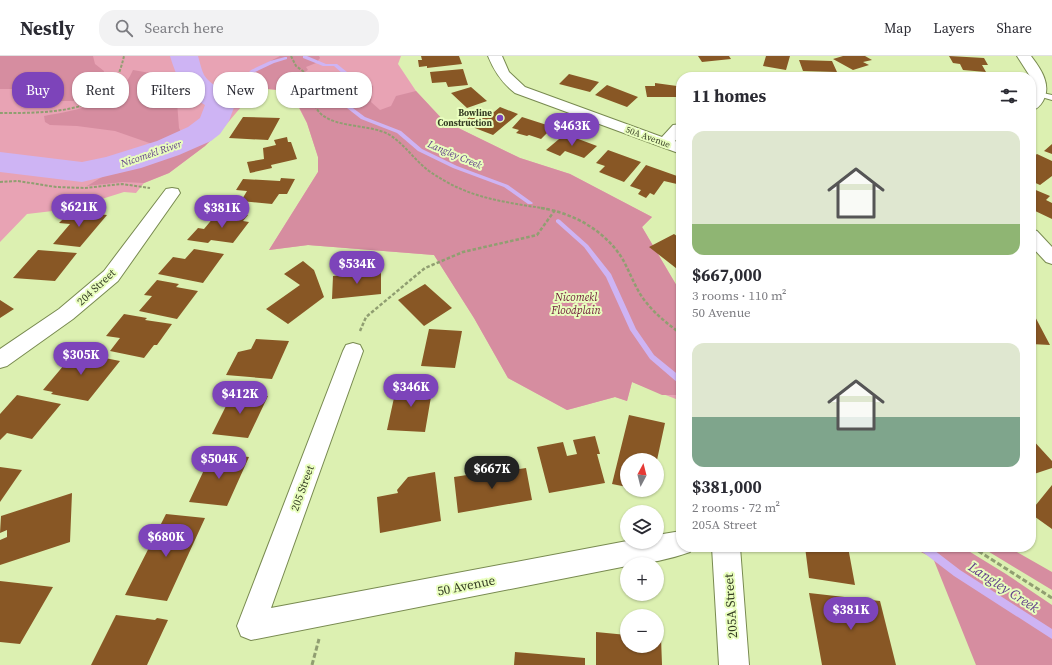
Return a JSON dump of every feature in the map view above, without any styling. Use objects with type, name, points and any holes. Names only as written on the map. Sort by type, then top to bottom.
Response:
[{"type":"street","name":"50A Avenue","points":[[496,56],[498,64],[508,81],[520,90],[676,147]]},
{"type":"street","points":[[1024,56],[1036,72]]},
{"type":"street","points":[[1036,72],[1045,92],[1036,101]]},
{"type":"street","points":[[665,143],[676,130]]},
{"type":"street","name":"204 Street","points":[[0,360],[66,314],[111,276],[172,194]]},
{"type":"street","points":[[1036,240],[1052,258]]},
{"type":"street","name":"205 Street","points":[[251,626],[353,350]]},
{"type":"street","name":"50 Avenue","points":[[251,626],[676,544]]},
{"type":"street","name":"205A Street","points":[[726,552],[734,665]]},
{"type":"path","points":[[0,113],[40,112],[80,105],[93,100],[105,94],[117,78],[124,56]]},
{"type":"path","points":[[291,56],[296,66],[311,78],[313,103],[321,115],[338,123],[374,130],[388,135],[400,143],[414,159],[430,172],[448,182],[483,197],[499,202],[555,210],[570,214],[586,224],[602,236],[618,252],[642,297],[658,317],[676,330]]},
{"type":"path","points":[[0,182],[18,181],[56,187],[85,188],[122,184],[142,186],[172,194]]},
{"type":"path","points":[[353,350],[366,317],[425,268],[462,252],[537,235],[555,210]]},
{"type":"path","points":[[980,552],[1052,598]]},
{"type":"green space","name":"Nicomekl Floodplain","points":[[0,56],[401,56],[398,64],[416,91],[444,121],[520,158],[570,174],[652,217],[642,227],[676,285],[676,399],[632,382],[627,401],[615,397],[567,410],[508,378],[474,318],[434,255],[308,245],[269,250],[318,172],[318,157],[307,123],[299,108],[372,108],[372,72],[276,72],[276,90],[268,89],[268,72],[213,72],[213,108],[240,108],[205,146],[169,173],[144,183],[136,193],[124,192],[70,209],[27,214],[0,242]]},
{"type":"green space","points":[[0,56],[93,56],[95,64],[104,71],[72,72],[72,101],[64,101],[64,72],[12,72],[12,89],[0,89]]},
{"type":"green space","name":"Nicomekl Floodplain","points":[[280,56],[319,56],[320,58],[316,63],[306,67],[308,70],[305,72],[276,72],[276,90],[268,89],[268,72],[252,72],[253,70]]},
{"type":"green space","points":[[133,70],[144,72],[137,72],[137,108],[177,108],[179,128],[182,134],[158,146],[115,131],[77,126],[50,125],[45,122],[44,116],[83,108],[129,108],[129,77]]},
{"type":"green space","name":"Nicomekl Floodplain","points":[[416,91],[444,121],[520,158],[570,174],[652,217],[642,227],[676,285],[676,395],[662,395],[632,382],[627,401],[615,397],[567,410],[508,378],[474,318],[434,255],[308,245],[269,250],[318,172],[318,157],[307,123],[300,108],[372,108],[372,103],[380,110],[391,106],[396,96]]},
{"type":"green space","points":[[225,126],[205,146],[169,173],[144,183],[123,182],[87,186],[112,171],[146,160],[200,137],[216,128]]},
{"type":"green space","points":[[921,552],[970,552],[1052,605],[1052,665],[976,665],[933,558]]},
{"type":"green space","points":[[989,552],[1017,552],[1052,572],[1052,590]]},
{"type":"building","points":[[421,56],[459,56],[462,64],[427,68],[427,66],[419,67],[418,60],[422,60]]},
{"type":"building","points":[[698,56],[729,56],[731,59],[702,62]]},
{"type":"building","points":[[766,56],[790,56],[786,70],[763,66]]},
{"type":"building","points":[[843,56],[865,56],[872,60],[863,62],[869,65],[853,70],[833,59]]},
{"type":"building","points":[[949,56],[984,58],[988,65],[982,65],[986,72],[963,70],[960,64],[953,63]]},
{"type":"building","points":[[799,60],[832,61],[837,72],[803,71]]},
{"type":"building","points":[[463,69],[468,85],[448,87],[446,82],[432,83],[430,72]]},
{"type":"building","points":[[569,74],[599,82],[590,92],[559,84]]},
{"type":"building","points":[[655,83],[676,86],[676,97],[647,97],[645,86],[655,86]]},
{"type":"building","points":[[607,85],[638,97],[627,107],[595,95]]},
{"type":"building","points":[[471,87],[487,101],[467,108],[451,93]]},
{"type":"building","points":[[500,107],[518,114],[493,135],[462,123],[476,112],[485,115],[490,111],[494,112]]},
{"type":"building","points":[[243,117],[280,118],[268,140],[229,138]]},
{"type":"building","points":[[522,117],[553,127],[541,139],[516,133],[519,130],[512,128]]},
{"type":"building","points":[[565,134],[597,146],[584,158],[565,151],[560,156],[546,150]]},
{"type":"building","points":[[287,137],[288,142],[291,142],[297,159],[271,165],[272,168],[250,173],[247,162],[264,159],[263,148],[276,145],[274,140]]},
{"type":"building","points":[[1052,144],[1052,154],[1044,151]]},
{"type":"building","points":[[608,150],[641,162],[624,182],[599,172],[605,166],[596,163]]},
{"type":"building","points":[[1036,155],[1052,161],[1052,176],[1040,185],[1036,183]]},
{"type":"building","points":[[646,165],[676,176],[676,184],[664,181],[654,195],[650,193],[646,198],[638,194],[641,190],[630,186]]},
{"type":"building","points":[[281,178],[295,179],[287,194],[279,194],[272,204],[241,201],[247,191],[236,190],[243,179],[280,181]]},
{"type":"building","points":[[1036,190],[1050,196],[1046,200],[1052,203],[1052,219],[1036,211]]},
{"type":"building","points":[[80,212],[107,215],[80,247],[53,244],[70,224],[59,223],[66,216]]},
{"type":"building","points":[[227,212],[248,215],[243,221],[249,222],[233,243],[211,240],[208,243],[187,240],[198,228],[204,229],[214,217],[222,218]]},
{"type":"building","points":[[674,234],[676,235],[676,268],[649,247]]},
{"type":"building","points":[[194,249],[224,254],[203,283],[158,274],[173,257],[185,259]]},
{"type":"building","points":[[38,250],[77,253],[55,281],[13,278]]},
{"type":"building","points":[[303,261],[314,270],[324,297],[288,324],[266,309],[300,285],[284,274]]},
{"type":"building","points":[[381,271],[381,294],[332,299],[333,276]]},
{"type":"building","points":[[157,280],[179,284],[176,287],[198,291],[177,319],[139,311],[152,296],[144,295]]},
{"type":"building","points":[[425,284],[452,308],[424,326],[398,300]]},
{"type":"building","points":[[0,300],[14,309],[0,318]]},
{"type":"building","points":[[124,314],[147,318],[145,320],[172,324],[157,345],[154,345],[144,358],[110,351],[120,338],[106,336]]},
{"type":"building","points":[[1036,318],[1050,345],[1036,344]]},
{"type":"building","points":[[429,329],[462,331],[455,368],[421,366]]},
{"type":"building","points":[[256,339],[289,341],[272,379],[226,375],[238,352],[251,349]]},
{"type":"building","points":[[75,352],[120,361],[88,401],[51,394],[53,392],[43,390]]},
{"type":"building","points":[[397,384],[433,385],[425,432],[387,430]]},
{"type":"building","points":[[233,392],[268,396],[248,438],[212,434]]},
{"type":"building","points":[[17,395],[61,404],[32,439],[7,433],[0,440],[0,414]]},
{"type":"building","points":[[629,415],[665,423],[659,453],[620,453],[620,486],[612,484]]},
{"type":"building","points":[[595,436],[600,454],[597,454],[605,483],[549,493],[537,447],[563,442],[567,456],[577,454],[573,440]]},
{"type":"building","points":[[1036,443],[1052,461],[1052,468],[1036,473]]},
{"type":"building","points":[[212,453],[249,457],[227,506],[189,502]]},
{"type":"building","points":[[0,467],[22,470],[0,502]]},
{"type":"building","points":[[526,468],[532,500],[458,513],[454,477]]},
{"type":"building","points":[[435,472],[441,521],[380,533],[377,497],[398,493],[397,490],[408,477]]},
{"type":"building","points":[[1052,485],[1052,529],[1036,518],[1036,505]]},
{"type":"building","points":[[72,493],[70,542],[0,565],[0,540],[7,537],[7,530],[0,533],[1,516]]},
{"type":"building","points":[[166,514],[205,518],[167,601],[125,595]]},
{"type":"building","points":[[806,552],[849,552],[855,585],[809,578]]},
{"type":"building","points":[[0,581],[53,587],[20,644],[0,642]]},
{"type":"building","points":[[809,593],[880,601],[896,665],[822,665]]},
{"type":"building","points":[[116,615],[155,620],[157,618],[168,620],[147,665],[91,665]]},
{"type":"building","points":[[596,632],[620,634],[620,653],[662,653],[662,665],[596,665]]},
{"type":"building","points":[[515,652],[585,658],[585,665],[514,665]]},
{"type":"waterway","name":"Nicomekl River","points":[[0,162],[82,172],[111,166],[149,155],[199,134],[209,127],[214,121],[221,102],[199,87],[189,73],[184,56]]},
{"type":"waterway","name":"Langley Creek","points":[[305,57],[325,65],[335,65],[345,73],[347,83],[345,90],[335,97],[363,118],[399,132],[420,150],[455,167],[506,186],[530,203]]},
{"type":"waterway","name":"Langley Creek","points":[[252,72],[272,62],[285,58]]},
{"type":"waterway","name":"Langley Creek","points":[[558,221],[586,246],[609,276],[633,330],[652,357],[676,377]]},
{"type":"waterway","name":"Langley Creek","points":[[930,552],[957,573],[1052,634]]},
{"type":"place","name":"Bowline Construction","points":[[500,118]]}]
